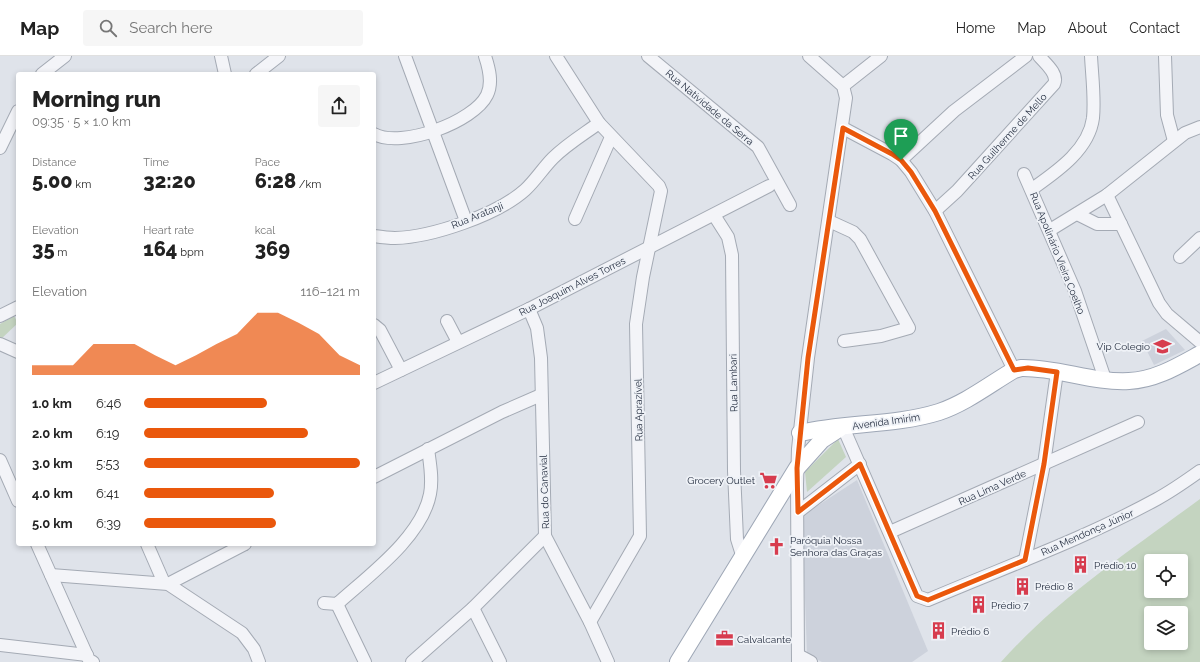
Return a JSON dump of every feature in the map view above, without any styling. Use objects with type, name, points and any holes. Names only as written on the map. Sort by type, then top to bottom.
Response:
[{"type":"main road","name":"Avenida Imirim","points":[[678,662],[742,555],[797,468],[822,440],[842,427],[894,421],[939,412],[962,402],[1014,370],[1028,368],[1130,381],[1155,376],[1172,370],[1200,354]]},
{"type":"main road","points":[[800,433],[842,427]]},
{"type":"street","points":[[45,72],[65,56]]},
{"type":"street","points":[[222,56],[225,72]]},
{"type":"street","points":[[259,72],[279,56]]},
{"type":"street","points":[[405,56],[466,221]]},
{"type":"street","points":[[376,135],[396,140],[415,137],[433,131],[474,111],[482,104],[488,95],[490,85],[490,70],[485,56]]},
{"type":"street","points":[[556,56],[599,123],[611,137],[575,219]]},
{"type":"street","name":"Rua Natividade da Serra","points":[[648,56],[758,148],[790,205]]},
{"type":"street","points":[[809,56],[842,86],[846,98],[843,128],[808,358],[797,468],[798,658],[811,662]]},
{"type":"street","points":[[842,86],[881,56]]},
{"type":"street","points":[[901,160],[954,111],[1026,56]]},
{"type":"street","name":"Rua Guilherme de Mello","points":[[935,211],[957,191],[1054,84],[1056,77],[1054,73],[1039,56]]},
{"type":"street","points":[[1032,189],[1055,173],[1070,159],[1083,144],[1090,130],[1094,108],[1091,56]]},
{"type":"street","points":[[1165,56],[1167,115],[1174,141]]},
{"type":"street","points":[[0,148],[16,118]]},
{"type":"street","name":"Rua Aratanji","points":[[376,236],[395,238],[437,231],[493,211],[510,202],[526,189],[554,157],[599,123]]},
{"type":"street","points":[[1050,230],[1107,195],[1174,141],[1185,133],[1199,127]]},
{"type":"street","points":[[843,128],[901,160],[911,172],[935,211],[1014,370]]},
{"type":"street","name":"Rua Aprazível","points":[[590,622],[640,536],[636,324],[649,246],[661,197],[659,186],[611,137]]},
{"type":"street","name":"Rua Apolinário Vieira Coelho","points":[[1024,174],[1032,189],[1075,290],[1105,379]]},
{"type":"street","name":"Rua Joaquim Alves Torres","points":[[376,383],[529,309],[649,246],[714,215],[769,186]]},
{"type":"street","points":[[1107,195],[1159,303],[1167,314],[1200,342]]},
{"type":"street","points":[[1077,214],[1097,224],[1121,224]]},
{"type":"street","name":"Rua Lambari","points":[[714,215],[728,238],[732,254],[734,471],[737,539],[742,555]]},
{"type":"street","points":[[829,220],[853,232],[860,239],[909,328],[880,336],[844,341]]},
{"type":"street","points":[[1180,257],[1200,238]]},
{"type":"street","points":[[0,316],[16,308]]},
{"type":"street","name":"Rua do Canavial","points":[[529,309],[537,328],[540,344],[545,536],[590,622],[608,662]]},
{"type":"street","points":[[447,321],[458,342]]},
{"type":"street","points":[[376,327],[380,330],[401,370]]},
{"type":"street","points":[[0,344],[16,351]]},
{"type":"street","points":[[1025,560],[1044,464],[1057,372]]},
{"type":"street","points":[[376,476],[502,412],[541,395]]},
{"type":"street","name":"Rua Lima Verde","points":[[890,532],[1138,422]]},
{"type":"street","name":"Rua Mendonça Júnior","points":[[842,427],[860,464],[917,596],[924,600],[928,600],[1025,560],[1114,521],[1158,499],[1200,471]]},
{"type":"street","points":[[324,603],[337,604],[400,547],[420,521],[427,508],[432,480],[428,449]]},
{"type":"street","points":[[0,460],[16,496]]},
{"type":"street","points":[[798,512],[860,464]]},
{"type":"street","points":[[412,662],[473,608],[545,536]]},
{"type":"street","points":[[38,546],[90,659]]},
{"type":"street","points":[[149,546],[166,583]]},
{"type":"street","points":[[166,583],[241,546]]},
{"type":"street","points":[[51,575],[166,583],[242,633],[254,649],[259,662]]},
{"type":"street","points":[[337,604],[365,662]]},
{"type":"street","points":[[473,608],[500,662]]},
{"type":"street","points":[[0,645],[90,659]]},
{"type":"shaded area","name":"Vip Colegio","points":[[1166,329],[1185,350],[1154,365],[1142,341]]},
{"type":"shaded area","points":[[857,480],[928,651],[912,662],[822,662],[807,654],[802,516]]},
{"type":"green space","points":[[14,316],[16,320],[16,325],[0,340],[0,324]]},
{"type":"green space","points":[[838,439],[846,457],[807,492],[805,472]]},
{"type":"green space","points":[[1200,499],[1200,662],[1001,662],[1046,617],[1122,556]]},
{"type":"place","name":"Vip Colegio","points":[[1163,346]]},
{"type":"place","name":"Grocery Outlet","points":[[768,480]]},
{"type":"place","name":"Paróquia Nossa Senhora das Graças","points":[[777,546]]},
{"type":"place","name":"Prédio 10","points":[[1081,565]]},
{"type":"place","name":"Prédio 8","points":[[1022,586]]},
{"type":"place","name":"Prédio 7","points":[[978,605]]},
{"type":"place","name":"Prédio 6","points":[[938,631]]},
{"type":"place","name":"Calvalcante","points":[[724,639]]},
{"type":"route","points":[[843,128],[901,160],[911,172],[935,211],[1014,370],[1028,368],[1057,372],[1044,464],[1025,560],[928,600],[924,600],[917,596],[860,464],[798,512],[798,449],[808,358],[843,128]]}]
